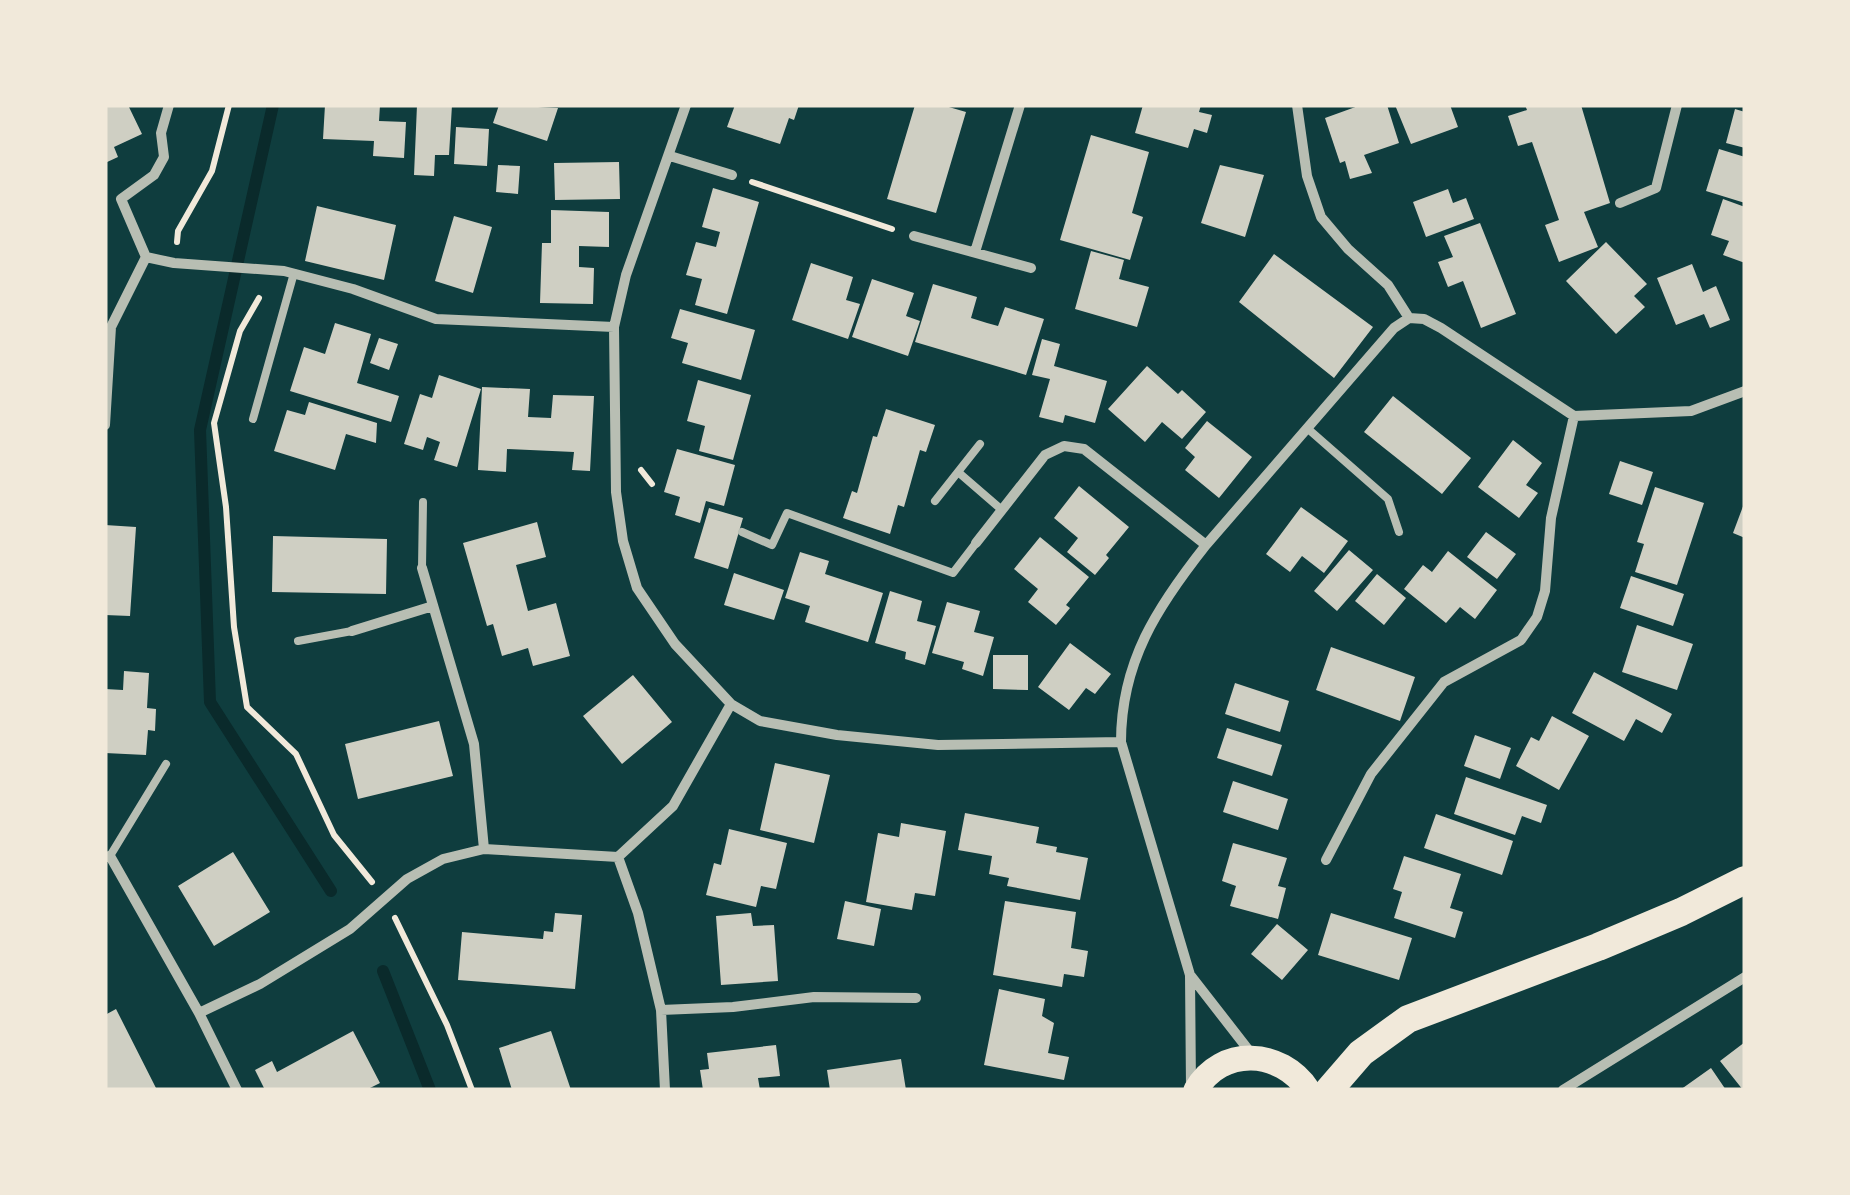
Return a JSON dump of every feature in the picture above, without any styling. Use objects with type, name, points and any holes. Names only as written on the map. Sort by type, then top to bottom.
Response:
[{"type":"highway","points":[[1329,1090],[1361,1053],[1408,1019],[1598,947],[1745,880]]},
{"type":"main road","points":[[1194,1090],[1204,1075],[1221,1062],[1255,1057],[1293,1071],[1308,1090]]},
{"type":"street","points":[[146,257],[121,200],[154,175],[164,158],[161,132],[169,105]]},
{"type":"street","points":[[686,105],[626,275],[614,328],[616,492],[622,541],[637,588],[674,644],[731,704],[760,721],[836,735],[938,745],[1121,742]]},
{"type":"street","points":[[975,252],[1020,105]]},
{"type":"street","points":[[1298,105],[1307,176],[1322,217],[1348,249],[1388,284],[1409,318]]},
{"type":"street","points":[[1620,203],[1656,188],[1676,105]]},
{"type":"street","points":[[670,156],[732,175]]},
{"type":"street","points":[[914,236],[1031,268]]},
{"type":"street","points":[[146,257],[174,264],[289,272],[353,289],[436,319],[614,328]]},
{"type":"street","points":[[105,425],[110,327],[146,257]]},
{"type":"street","points":[[1194,1090],[1190,975],[1121,742],[1126,680],[1176,582],[1394,328],[1409,318],[1424,319],[1440,328],[1574,416],[1691,411],[1745,391]]},
{"type":"street","points":[[1326,860],[1371,774],[1444,682],[1520,640],[1537,617],[1545,591],[1552,518],[1574,416]]},
{"type":"street","points":[[976,543],[1045,455],[1064,446],[1084,449],[1206,545]]},
{"type":"street","points":[[422,568],[474,744],[484,849]]},
{"type":"street","points":[[352,631],[433,606]]},
{"type":"street","points":[[199,1013],[260,984],[350,930],[407,879],[443,859],[484,849],[618,856],[673,806],[731,704]]},
{"type":"street","points":[[108,856],[199,1013],[237,1090]]},
{"type":"street","points":[[618,856],[638,913],[660,1010],[664,1090]]},
{"type":"street","points":[[1190,975],[1255,1057]]},
{"type":"street","points":[[1563,1090],[1745,977]]},
{"type":"street","points":[[660,1010],[733,1008],[814,997],[916,998]]},
{"type":"lane","points":[[253,419],[289,288],[289,272]]},
{"type":"lane","points":[[1307,428],[1388,499],[1400,532]]},
{"type":"lane","points":[[935,501],[980,444]]},
{"type":"lane","points":[[958,472],[1002,510]]},
{"type":"lane","points":[[422,568],[423,502]]},
{"type":"lane","points":[[742,532],[772,545],[787,514],[953,573],[976,543]]},
{"type":"lane","points":[[298,641],[352,631]]},
{"type":"lane","points":[[108,856],[166,764]]},
{"type":"path","points":[[174,264],[178,231],[212,171],[229,105]]},
{"type":"path","points":[[732,175],[914,236]]},
{"type":"path","points":[[289,288],[261,295],[240,331],[214,423],[226,508],[234,628],[248,707],[296,754],[334,835],[385,898],[448,1026],[472,1090]]},
{"type":"building","points":[[105,105],[128,105],[142,134],[114,147],[118,157],[105,163]]},
{"type":"building","points":[[325,105],[380,105],[379,121],[406,122],[404,158],[373,156],[374,141],[323,139]]},
{"type":"building","points":[[417,105],[452,105],[449,155],[435,155],[434,176],[414,175]]},
{"type":"building","points":[[499,105],[558,108],[547,141],[493,123]]},
{"type":"building","points":[[735,105],[799,105],[794,120],[789,118],[780,144],[727,127]]},
{"type":"building","points":[[915,105],[942,105],[966,112],[936,213],[887,199]]},
{"type":"building","points":[[1143,105],[1201,105],[1199,112],[1212,115],[1207,133],[1194,129],[1188,148],[1135,133]]},
{"type":"building","points":[[1361,105],[1387,105],[1399,143],[1364,155],[1372,173],[1350,179],[1345,161],[1340,163],[1325,118]]},
{"type":"building","points":[[1395,105],[1450,105],[1458,127],[1411,144]]},
{"type":"building","points":[[1525,105],[1581,105],[1610,203],[1584,212],[1598,247],[1559,262],[1545,225],[1559,220],[1532,142],[1518,146],[1508,116],[1527,110]]},
{"type":"building","points":[[1735,109],[1745,112],[1745,148],[1726,143]]},
{"type":"building","points":[[456,127],[489,129],[487,166],[454,164]]},
{"type":"building","points":[[1091,135],[1149,152],[1132,213],[1143,217],[1130,260],[1060,240]]},
{"type":"building","points":[[1719,149],[1745,157],[1745,203],[1706,191]]},
{"type":"building","points":[[619,162],[620,199],[555,200],[554,163]]},
{"type":"building","points":[[498,165],[520,166],[518,194],[496,192]]},
{"type":"building","points":[[1220,165],[1264,175],[1245,237],[1201,223]]},
{"type":"building","points":[[713,188],[759,202],[727,314],[695,305],[702,279],[686,275],[696,242],[716,247],[720,232],[702,227]]},
{"type":"building","points":[[1448,189],[1453,203],[1466,198],[1474,219],[1426,237],[1413,202]]},
{"type":"building","points":[[1723,199],[1745,207],[1745,263],[1723,255],[1729,241],[1711,235]]},
{"type":"building","points":[[317,206],[396,225],[384,280],[305,261]]},
{"type":"building","points":[[551,210],[609,212],[609,247],[579,246],[579,267],[594,268],[593,304],[540,303],[542,243],[551,243]]},
{"type":"building","points":[[454,216],[492,227],[473,293],[435,281]]},
{"type":"building","points":[[1480,223],[1516,314],[1481,328],[1463,281],[1448,287],[1438,262],[1453,257],[1444,236]]},
{"type":"building","points":[[1606,242],[1647,284],[1634,296],[1645,307],[1616,334],[1566,281]]},
{"type":"building","points":[[1091,251],[1124,260],[1119,279],[1149,287],[1137,327],[1075,309]]},
{"type":"building","points":[[1274,254],[1373,327],[1334,378],[1239,302]]},
{"type":"building","points":[[811,263],[853,277],[846,300],[860,304],[848,339],[792,320]]},
{"type":"building","points":[[1692,264],[1703,292],[1716,286],[1730,320],[1710,328],[1704,314],[1676,325],[1657,278]]},
{"type":"building","points":[[872,279],[914,293],[906,316],[920,321],[908,356],[852,337]]},
{"type":"building","points":[[933,284],[977,297],[971,318],[998,326],[1005,307],[1044,319],[1026,375],[915,342]]},
{"type":"building","points":[[680,309],[755,330],[741,380],[682,363],[688,343],[671,338]]},
{"type":"building","points":[[335,323],[371,334],[357,383],[399,396],[391,422],[290,391],[304,347],[325,354]]},
{"type":"building","points":[[379,338],[398,344],[389,370],[370,363]]},
{"type":"building","points":[[1042,339],[1060,344],[1054,366],[1107,381],[1095,423],[1065,415],[1063,423],[1039,417],[1050,379],[1032,375]]},
{"type":"building","points":[[1147,366],[1178,394],[1182,390],[1206,412],[1182,439],[1162,422],[1145,442],[1108,409]]},
{"type":"building","points":[[439,375],[481,389],[457,467],[434,460],[440,442],[427,437],[423,450],[404,444],[420,394],[432,398]]},
{"type":"building","points":[[698,380],[751,395],[733,460],[699,451],[705,426],[687,421]]},
{"type":"building","points":[[482,387],[530,389],[528,417],[551,418],[553,395],[594,396],[590,471],[572,470],[574,452],[507,449],[506,472],[478,470]]},
{"type":"building","points":[[1393,396],[1471,458],[1442,494],[1364,432]]},
{"type":"building","points":[[309,402],[377,423],[376,443],[346,434],[335,470],[274,451],[287,410],[305,415]]},
{"type":"building","points":[[886,409],[935,425],[926,452],[920,450],[904,507],[898,505],[890,534],[843,518],[852,491],[857,493],[873,436],[877,437]]},
{"type":"building","points":[[1207,421],[1252,457],[1219,498],[1185,470],[1195,457],[1185,448]]},
{"type":"building","points":[[1513,440],[1542,463],[1526,485],[1538,493],[1519,518],[1478,487]]},
{"type":"building","points":[[677,449],[735,465],[724,506],[706,501],[700,523],[675,515],[680,497],[664,492]]},
{"type":"building","points":[[1620,461],[1653,472],[1642,505],[1609,494]]},
{"type":"building","points":[[1079,486],[1129,527],[1095,575],[1067,552],[1078,538],[1054,518]]},
{"type":"building","points":[[1655,487],[1704,503],[1677,585],[1635,572],[1644,544],[1637,542]]},
{"type":"building","points":[[1745,501],[1745,538],[1733,533]]},
{"type":"building","points":[[1301,507],[1348,541],[1324,573],[1302,556],[1290,572],[1266,554]]},
{"type":"building","points":[[709,508],[743,518],[728,569],[694,558]]},
{"type":"building","points":[[537,522],[546,557],[516,565],[528,611],[556,603],[570,656],[533,666],[528,648],[502,656],[493,624],[487,626],[463,543]]},
{"type":"building","points":[[105,525],[136,527],[130,616],[105,615]]},
{"type":"building","points":[[1486,532],[1516,554],[1497,579],[1467,557]]},
{"type":"building","points":[[273,536],[387,539],[386,594],[272,592]]},
{"type":"building","points":[[1040,537],[1089,577],[1066,605],[1070,608],[1056,625],[1028,602],[1038,589],[1014,569]]},
{"type":"building","points":[[1349,550],[1373,570],[1337,611],[1314,591]]},
{"type":"building","points":[[1448,551],[1497,590],[1475,619],[1460,607],[1446,623],[1404,589],[1423,565],[1432,572]]},
{"type":"building","points":[[800,552],[829,561],[825,574],[883,593],[868,642],[805,622],[810,606],[785,598]]},
{"type":"building","points":[[734,573],[784,590],[774,620],[724,605]]},
{"type":"building","points":[[1377,574],[1406,598],[1384,625],[1355,601]]},
{"type":"building","points":[[1631,576],[1684,594],[1673,626],[1620,608]]},
{"type":"building","points":[[890,591],[922,601],[917,621],[936,626],[925,665],[905,659],[906,652],[875,643]]},
{"type":"building","points":[[947,602],[980,611],[974,632],[994,637],[983,676],[962,669],[964,662],[932,653]]},
{"type":"building","points":[[1637,625],[1693,644],[1677,690],[1622,672]]},
{"type":"building","points":[[1070,643],[1111,674],[1095,694],[1086,688],[1069,710],[1038,687]]},
{"type":"building","points":[[1331,647],[1415,677],[1400,721],[1316,690]]},
{"type":"building","points":[[993,655],[1028,655],[1028,690],[993,689]]},
{"type":"building","points":[[124,671],[149,673],[147,708],[156,709],[155,731],[148,730],[146,755],[105,753],[105,689],[123,690]]},
{"type":"building","points":[[1594,672],[1672,714],[1662,733],[1636,719],[1624,741],[1572,713]]},
{"type":"building","points":[[633,675],[672,722],[622,764],[583,716]]},
{"type":"building","points":[[1235,683],[1289,701],[1280,732],[1225,714]]},
{"type":"building","points":[[1552,716],[1589,736],[1559,790],[1516,766],[1531,737],[1539,741]]},
{"type":"building","points":[[439,721],[453,776],[358,799],[345,744]]},
{"type":"building","points":[[1227,728],[1282,745],[1272,776],[1217,758]]},
{"type":"building","points":[[1475,735],[1511,748],[1500,779],[1464,766]]},
{"type":"building","points":[[775,763],[830,775],[814,843],[760,830]]},
{"type":"building","points":[[1466,777],[1547,805],[1541,823],[1522,816],[1515,835],[1454,814]]},
{"type":"building","points":[[1233,781],[1288,799],[1278,830],[1223,812]]},
{"type":"building","points":[[965,813],[1039,827],[1036,843],[1057,847],[1056,852],[1088,858],[1080,900],[1007,886],[1009,878],[989,874],[992,856],[958,850]]},
{"type":"building","points":[[1436,814],[1513,841],[1502,875],[1424,848]]},
{"type":"building","points":[[901,823],[946,831],[935,896],[915,893],[912,910],[866,902],[878,833],[899,837]]},
{"type":"building","points":[[729,829],[787,843],[776,889],[761,886],[756,907],[706,895],[714,863],[721,865]]},
{"type":"building","points":[[1233,843],[1287,858],[1278,886],[1286,888],[1278,919],[1230,906],[1236,886],[1222,881]]},
{"type":"building","points":[[233,852],[270,912],[214,946],[178,886]]},
{"type":"building","points":[[1404,856],[1461,874],[1450,908],[1463,912],[1455,938],[1394,918],[1402,892],[1393,889]]},
{"type":"building","points":[[845,901],[881,909],[874,946],[837,939]]},
{"type":"building","points":[[1005,901],[1076,912],[1071,948],[1088,951],[1084,977],[1064,974],[1062,987],[993,975]]},
{"type":"building","points":[[555,913],[582,915],[575,989],[458,980],[462,932],[543,939],[544,931],[553,932]]},
{"type":"building","points":[[751,913],[753,926],[774,925],[778,981],[721,985],[716,916]]},
{"type":"building","points":[[1331,913],[1412,938],[1399,980],[1318,955]]},
{"type":"building","points":[[1277,924],[1308,950],[1282,980],[1251,954]]},
{"type":"building","points":[[999,989],[1045,999],[1042,1016],[1054,1023],[1048,1053],[1069,1057],[1064,1080],[984,1065]]},
{"type":"building","points":[[116,1009],[157,1090],[105,1090],[105,1015]]},
{"type":"building","points":[[353,1031],[380,1083],[366,1090],[265,1090],[255,1070],[272,1061],[277,1072]]},
{"type":"building","points":[[551,1031],[571,1090],[512,1090],[499,1048]]},
{"type":"building","points":[[1745,1042],[1745,1090],[1743,1090],[1720,1061]]},
{"type":"building","points":[[776,1045],[780,1076],[758,1078],[760,1090],[703,1090],[700,1070],[709,1069],[707,1053]]},
{"type":"building","points":[[901,1059],[906,1090],[830,1090],[827,1070]]},
{"type":"building","points":[[1711,1068],[1726,1090],[1680,1090]]},
{"type":"waterway","points":[[273,105],[200,430],[210,702],[331,891]]},
{"type":"waterway","points":[[383,971],[430,1090]]}]
